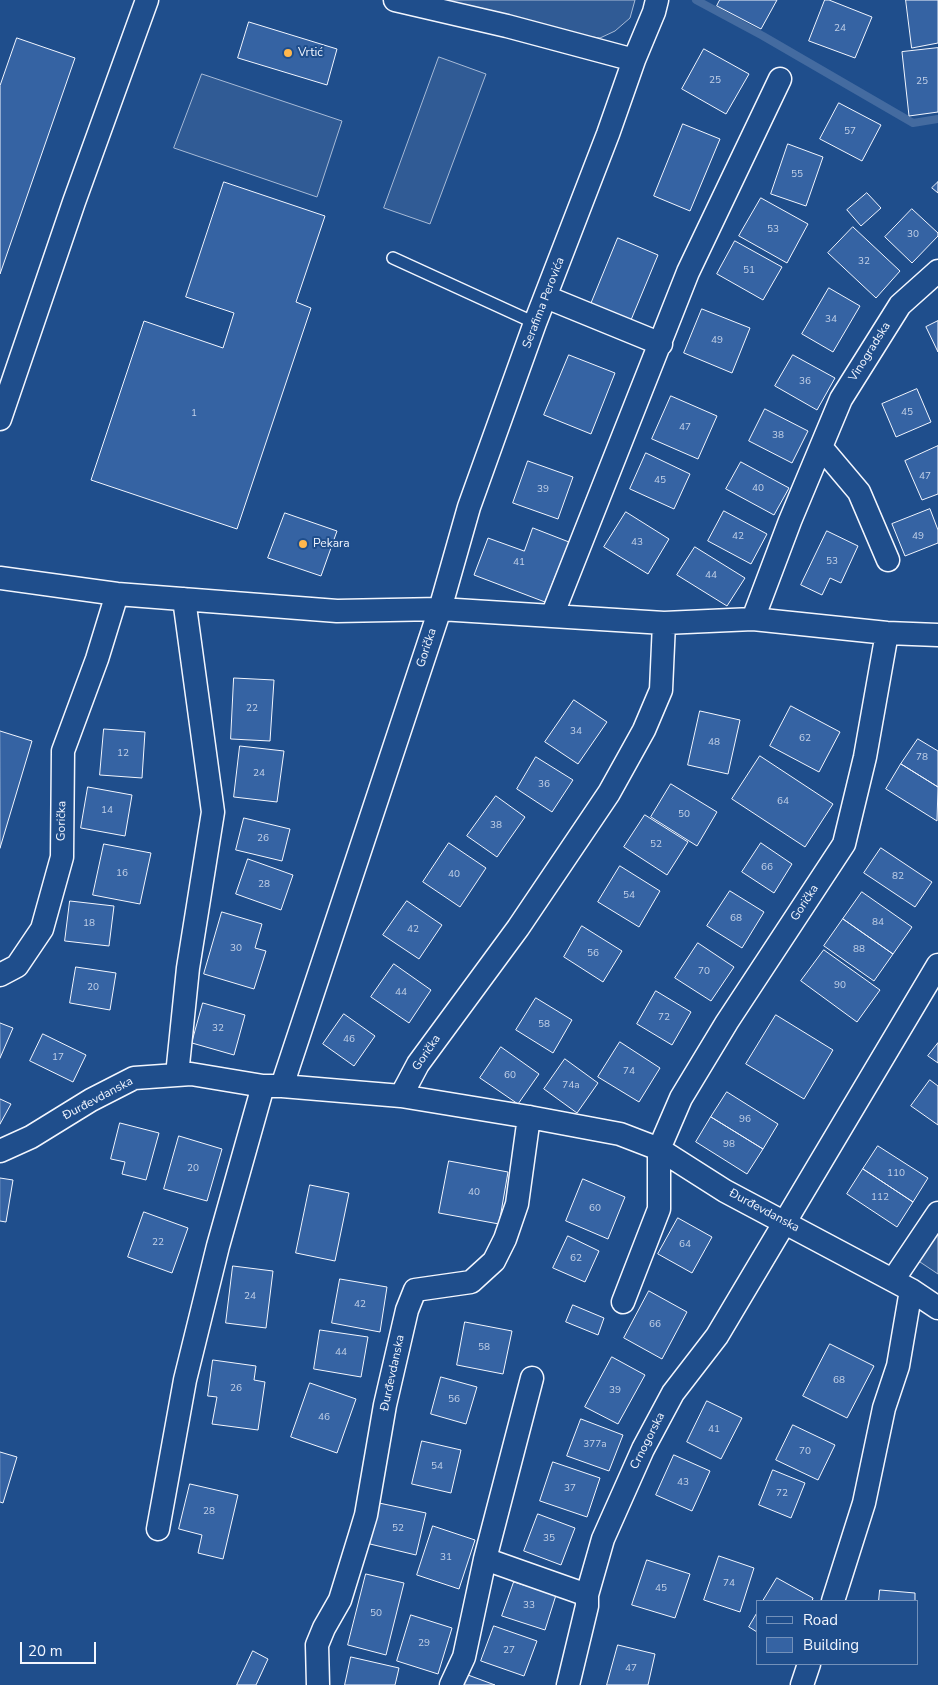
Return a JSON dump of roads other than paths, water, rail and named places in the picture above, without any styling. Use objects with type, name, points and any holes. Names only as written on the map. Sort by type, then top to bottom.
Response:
[{"type":"street","points":[[0,419],[74,202],[147,0]]},
{"type":"street","points":[[395,0],[506,26],[634,60]]},
{"type":"street","name":"Serafima Perovića","points":[[440,609],[469,507],[657,0]]},
{"type":"street","points":[[552,616],[688,272],[780,78]]},
{"type":"street","name":"Vinogradska","points":[[753,619],[790,521],[841,399],[900,304],[938,271]]},
{"type":"street","points":[[546,296],[660,344]]},
{"type":"street","points":[[821,447],[859,492],[888,560]]},
{"type":"street","name":"Gorička","points":[[0,578],[117,594],[336,611],[440,609],[664,623],[753,619],[887,633],[938,635]]},
{"type":"street","name":"Gorička","points":[[0,975],[17,966],[42,929],[62,858],[63,751],[97,659],[117,594]]},
{"type":"street","points":[[177,1075],[188,968],[213,812],[184,599]]},
{"type":"street","name":"Gorička","points":[[273,1086],[440,609]]},
{"type":"street","name":"Gorička","points":[[401,1096],[418,1064],[518,928],[609,794],[644,730],[661,690],[664,623]]},
{"type":"street","name":"Gorička","points":[[659,1149],[681,1098],[727,1022],[844,844],[865,757],[887,633]]},
{"type":"street","points":[[784,1222],[938,965]]},
{"type":"street","name":"Đurđevdanska","points":[[0,1151],[31,1137],[91,1100],[134,1078],[190,1074],[273,1086],[401,1096],[529,1117],[620,1134],[659,1149],[725,1191],[902,1285],[938,1308]]},
{"type":"street","points":[[158,1529],[185,1380],[218,1246],[273,1086]]},
{"type":"street","name":"Đurđevdanska","points":[[318,1685],[317,1645],[324,1628],[340,1600],[366,1515],[385,1405],[407,1310],[415,1290],[471,1282],[494,1261],[505,1239],[517,1204],[529,1117]]},
{"type":"street","points":[[622,1302],[659,1209],[659,1149]]},
{"type":"street","points":[[833,1600],[864,1502],[884,1408],[898,1366],[902,1285],[938,1213]]},
{"type":"street","name":"Crnogorska","points":[[568,1685],[587,1606],[587,1595],[603,1539],[643,1449],[674,1393],[717,1336],[784,1222]]},
{"type":"street","points":[[451,1685],[464,1657],[486,1559],[532,1378]]},
{"type":"street","points":[[486,1559],[587,1595]]},
{"type":"street","points":[[802,1685],[810,1665]]},
{"type":"lane","points":[[393,258],[536,323]]},
{"type":"waterway","points":[[696,0],[763,36],[913,123],[938,119]]},
{"type":"place","name":"Vrtić","points":[[288,53]]},
{"type":"place","name":"Pekara","points":[[303,544]]}]
